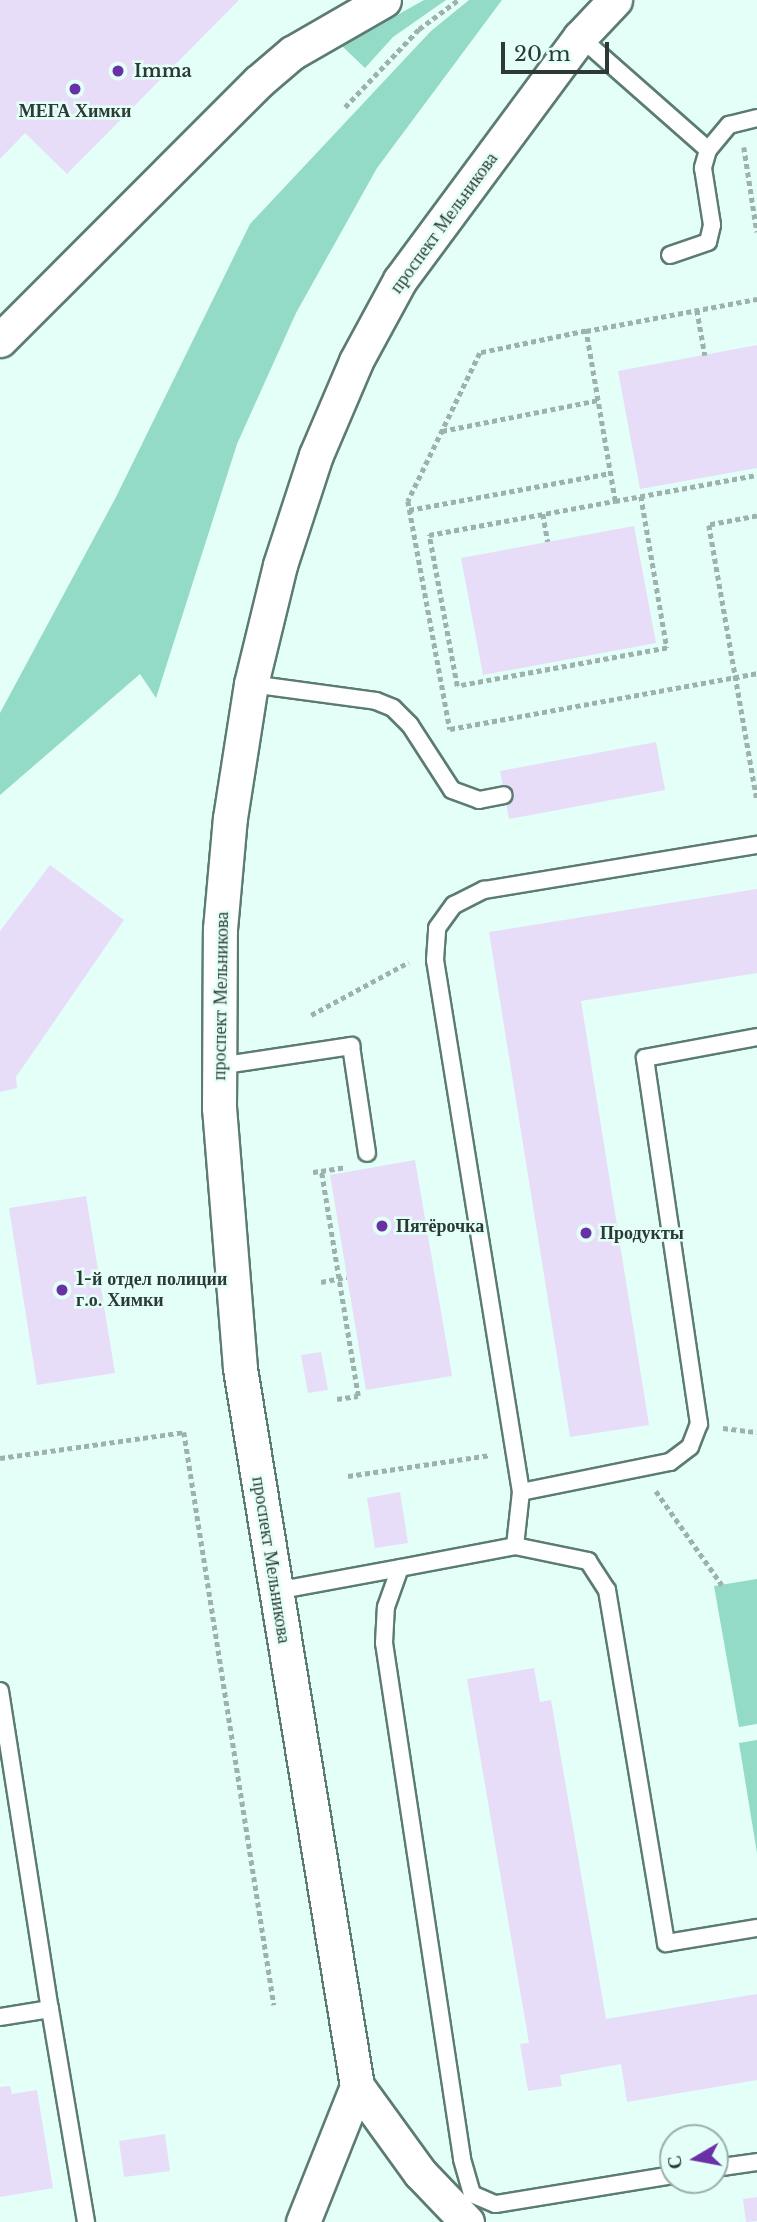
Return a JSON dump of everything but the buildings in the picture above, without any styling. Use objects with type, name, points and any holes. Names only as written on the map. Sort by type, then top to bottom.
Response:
[{"type":"street","points":[[0,340],[258,82],[292,53],[384,0]]},
{"type":"street","name":"проспект Мельникова","points":[[467,2222],[420,2173],[357,2086],[240,1368],[219,1066],[220,929],[229,832],[251,684],[280,565],[312,467],[356,361],[400,280],[580,37],[615,0]]},
{"type":"street","points":[[303,2222],[357,2086]]},
{"type":"lane","points":[[580,37],[708,150]]},
{"type":"lane","points":[[670,255],[708,242],[712,225],[703,168],[708,150],[729,125],[757,118]]},
{"type":"lane","points":[[251,684],[376,701],[393,708],[410,725],[452,790],[479,800],[504,795]]},
{"type":"lane","points":[[516,1546],[521,1492],[436,948],[437,928],[454,905],[484,890],[757,845]]},
{"type":"lane","points":[[521,1492],[670,1462],[690,1447],[699,1424],[645,1058],[757,1037]]},
{"type":"lane","points":[[219,1066],[351,1046],[362,1159]]},
{"type":"lane","points":[[276,1591],[516,1546],[588,1561],[607,1590],[666,1943],[757,1928]]},
{"type":"lane","points":[[400,1568],[386,1607],[384,1643],[462,2158],[472,2194],[495,2204],[659,2177]]},
{"type":"lane","points":[[0,1691],[5,1756],[51,2008],[86,2222]]},
{"type":"lane","points":[[0,2017],[51,2008]]},
{"type":"lane","points":[[729,2166],[757,2162]]},
{"type":"path","points":[[345,107],[419,29],[458,0]]},
{"type":"path","points":[[757,144],[744,147],[757,232]]},
{"type":"path","points":[[757,299],[480,353],[408,501],[450,729],[757,673]]},
{"type":"path","points":[[697,310],[705,355]]},
{"type":"path","points":[[586,331],[615,501]]},
{"type":"path","points":[[442,431],[598,400]]},
{"type":"path","points":[[409,510],[611,473]]},
{"type":"path","points":[[641,496],[667,648],[457,686],[429,535],[641,496],[757,475]]},
{"type":"path","points":[[543,514],[548,542]]},
{"type":"path","points":[[757,516],[709,525],[757,799]]},
{"type":"path","points":[[311,1015],[436,948]]},
{"type":"path","points":[[313,1172],[362,1159]]},
{"type":"path","points":[[321,1171],[358,1395],[337,1399]]},
{"type":"path","points":[[321,1282],[347,1278]]},
{"type":"path","points":[[0,1458],[184,1432],[274,2005]]},
{"type":"path","points":[[348,1476],[515,1451]]},
{"type":"path","points":[[640,1468],[722,1585]]},
{"type":"green space","points":[[424,0],[446,0],[393,37],[365,68],[342,46]]},
{"type":"green space","points":[[469,0],[502,0],[377,168],[296,313],[237,444],[156,698],[140,674],[0,795],[0,713],[116,497],[250,224],[431,31]]},
{"type":"green space","points":[[757,1579],[757,1724],[739,1727],[714,1586]]},
{"type":"green space","points":[[757,1740],[757,1853],[739,1743]]},
{"type":"place","name":"Imma","points":[[118,71]]},
{"type":"place","name":"МЕГА Химки","points":[[75,89]]},
{"type":"place","name":"Пятёрочка","points":[[382,1226]]},
{"type":"place","name":"Продукты","points":[[586,1233]]},
{"type":"place","name":"1-й отдел полиции г.о. Химки","points":[[62,1290]]}]
